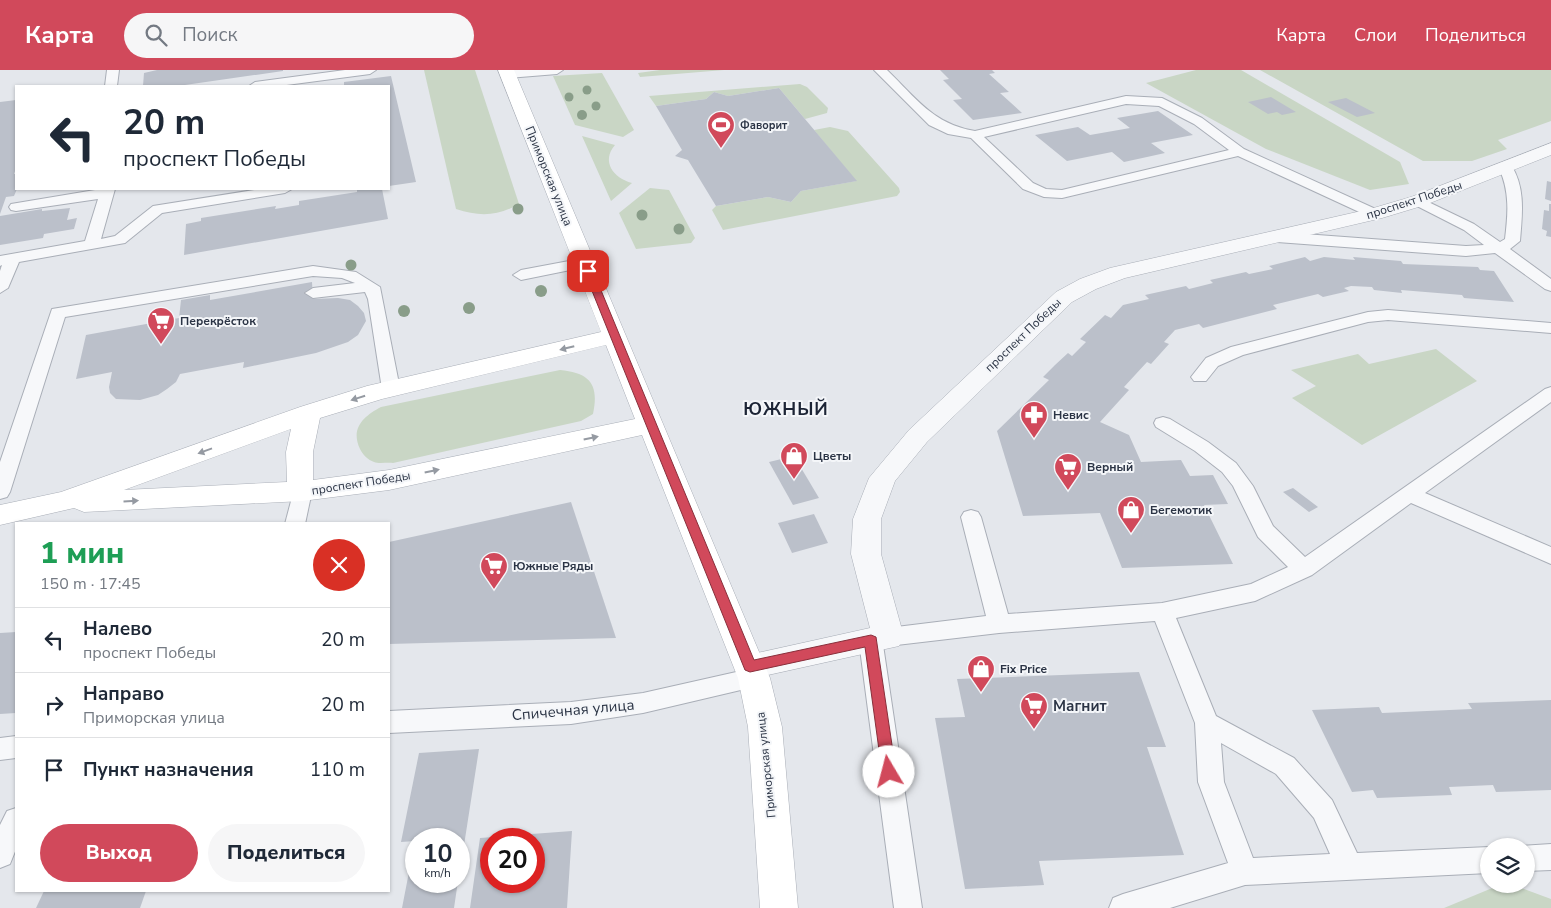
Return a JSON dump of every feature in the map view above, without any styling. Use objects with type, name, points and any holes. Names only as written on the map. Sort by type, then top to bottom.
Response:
[{"type":"main road","name":"Приморская улица","points":[[507,72],[752,672],[765,727],[779,908]]},
{"type":"main road","name":"проспект Победы","points":[[0,515],[65,501],[309,414],[391,389],[615,336]]},
{"type":"main road","points":[[302,492],[298,473],[298,454],[309,414]]},
{"type":"main road","name":"проспект Победы","points":[[65,501],[104,502],[302,492],[389,480],[651,424]]},
{"type":"street","name":"проспект Победы","points":[[880,639],[866,554],[867,519],[883,478],[918,436],[1064,297],[1088,284],[1118,273],[1375,214],[1418,201],[1506,168],[1551,148]]},
{"type":"street","points":[[752,672],[880,639]]},
{"type":"lane","points":[[111,85],[113,70]]},
{"type":"lane","points":[[262,85],[370,70]]},
{"type":"lane","points":[[507,72],[557,70]]},
{"type":"lane","points":[[880,70],[934,122],[953,131],[975,135],[1126,100],[1162,102],[1198,121],[1239,152],[1375,214]]},
{"type":"lane","points":[[975,135],[1028,186],[1044,193],[1062,194],[1239,152]]},
{"type":"lane","points":[[1277,237],[1466,251],[1501,248],[1512,241],[1516,213],[1514,183],[1506,168]]},
{"type":"lane","points":[[0,288],[7,260],[120,240],[158,209],[279,190]]},
{"type":"lane","points":[[16,206],[107,191],[92,245]]},
{"type":"lane","points":[[239,212],[240,196]]},
{"type":"lane","points":[[1418,201],[1470,227],[1551,286]]},
{"type":"lane","points":[[521,275],[585,263]]},
{"type":"lane","points":[[0,492],[58,313],[313,271],[341,272],[358,278],[372,287],[376,299],[391,389]]},
{"type":"lane","points":[[313,293],[344,288],[372,287]]},
{"type":"lane","points":[[1200,378],[1212,362],[1237,351],[1368,317],[1388,315],[1551,328]]},
{"type":"lane","points":[[908,908],[880,639],[999,624],[1162,612],[1255,592],[1304,569],[1551,393]]},
{"type":"lane","points":[[1164,423],[1189,437],[1234,472],[1246,490],[1261,524],[1276,544],[1304,569]]},
{"type":"lane","points":[[295,522],[302,492]]},
{"type":"lane","points":[[1409,494],[1551,556]]},
{"type":"lane","points":[[971,517],[999,624]]},
{"type":"lane","points":[[1162,612],[1207,723],[1211,782],[1246,872]]},
{"type":"lane","name":"Спичечная улица","points":[[390,722],[571,713],[643,703],[752,672]]},
{"type":"lane","points":[[1207,723],[1286,766],[1323,808],[1349,866]]},
{"type":"lane","points":[[0,749],[15,747]]},
{"type":"lane","points":[[0,855],[15,822]]},
{"type":"lane","points":[[1535,858],[1551,857]]},
{"type":"lane","points":[[1123,908],[1246,872],[1480,860]]},
{"type":"green space","points":[[424,70],[475,70],[519,204],[504,211],[489,214],[456,209]]},
{"type":"green space","points":[[660,70],[724,70],[640,77],[638,73]]},
{"type":"green space","points":[[1196,70],[1241,70],[1400,162],[1409,184],[1370,190],[1266,149],[1146,83]]},
{"type":"green space","points":[[1260,70],[1551,70],[1551,121],[1498,140],[1507,149],[1472,161],[1423,161]]},
{"type":"green space","points":[[602,73],[634,130],[623,137],[575,125],[553,76]]},
{"type":"green space","points":[[800,84],[807,87],[828,108],[827,113],[805,119],[779,88],[728,96],[714,92],[706,99],[656,106],[649,96]]},
{"type":"green space","points":[[830,127],[848,131],[899,188],[900,192],[897,196],[723,230],[712,210],[716,206],[768,197],[791,202],[801,191],[856,181],[814,130]]},
{"type":"green space","points":[[582,136],[615,145],[609,157],[611,168],[619,177],[632,183],[611,201]]},
{"type":"green space","points":[[650,188],[669,190],[695,238],[691,243],[636,249],[619,213]]},
{"type":"green space","points":[[1436,349],[1477,381],[1362,445],[1292,398],[1316,386],[1291,370],[1358,354],[1369,364]]},
{"type":"green space","points":[[560,370],[579,374],[590,382],[593,388],[595,404],[593,414],[581,421],[393,463],[372,461],[366,457],[357,442],[360,424],[369,414],[381,407]]},
{"type":"green space","points":[[1480,893],[1535,893],[1551,899],[1551,908],[1444,908]]},
{"type":"building","points":[[157,70],[283,70],[185,85],[143,85],[144,73]]},
{"type":"building","points":[[940,70],[992,70],[995,73],[989,74],[1009,92],[1000,93],[1022,113],[973,120],[953,100],[962,99],[943,80],[949,79]]},
{"type":"building","points":[[391,76],[416,182],[390,186],[390,85],[344,85],[344,82]]},
{"type":"building","points":[[779,88],[857,181],[801,191],[791,202],[768,197],[716,206],[688,160],[675,156],[682,150],[656,106],[706,99],[714,92],[728,96]]},
{"type":"building","points":[[1271,97],[1296,112],[1282,115],[1277,112],[1268,114],[1248,102]]},
{"type":"building","points":[[1346,98],[1375,113],[1357,117],[1328,102]]},
{"type":"building","points":[[15,100],[14,174],[15,190],[17,190],[14,196],[6,197],[0,214],[0,102]]},
{"type":"building","points":[[1158,111],[1193,135],[1151,143],[1165,153],[1124,162],[1112,152],[1067,161],[1035,135],[1078,127],[1090,135],[1130,128],[1117,118]]},
{"type":"building","points":[[1547,181],[1551,182],[1551,201],[1545,199]]},
{"type":"building","points":[[357,190],[382,190],[388,219],[184,255],[186,224],[201,221],[201,218],[276,206],[275,209],[299,205],[299,201],[357,192]]},
{"type":"building","points":[[1549,204],[1551,204],[1551,237],[1546,236],[1547,231],[1542,229],[1544,210],[1549,211]]},
{"type":"building","points":[[70,208],[67,220],[77,218],[74,229],[44,234],[43,238],[0,245],[0,216],[42,209],[42,211]]},
{"type":"building","points":[[1305,257],[1310,261],[1324,257],[1355,260],[1353,257],[1401,261],[1403,264],[1478,267],[1480,270],[1494,271],[1514,302],[1401,290],[1402,293],[1374,290],[1372,287],[1351,286],[1344,288],[1349,291],[1323,297],[1318,294],[1273,305],[1277,309],[1203,328],[1199,324],[1175,330],[1164,342],[1169,344],[1151,364],[1147,362],[1124,387],[1129,390],[1100,422],[1129,435],[1141,462],[1181,460],[1190,476],[1213,475],[1228,504],[1204,505],[1233,564],[1122,568],[1100,513],[1023,516],[997,431],[1049,380],[1043,377],[1068,353],[1072,356],[1086,342],[1080,339],[1105,315],[1111,318],[1123,305],[1149,299],[1145,295],[1186,286],[1189,289],[1213,283],[1210,280],[1246,272],[1249,274],[1273,269],[1269,266]]},
{"type":"building","points":[[312,282],[313,299],[338,298],[350,300],[358,306],[364,313],[366,321],[358,335],[348,342],[316,353],[243,368],[244,362],[180,374],[176,382],[158,395],[140,400],[116,399],[110,393],[109,387],[112,372],[76,379],[86,335],[179,318],[181,300],[210,295],[210,300]]},
{"type":"building","name":"Цветы","points":[[794,456],[819,498],[793,505],[769,462]]},
{"type":"building","points":[[1293,488],[1318,507],[1309,512],[1283,492]]},
{"type":"building","name":"Южные Ряды","points":[[571,502],[616,638],[390,644],[390,542]]},
{"type":"building","points":[[814,514],[828,543],[792,553],[778,523]]},
{"type":"building","points":[[15,632],[15,713],[0,714],[0,633]]},
{"type":"building","points":[[1139,672],[1166,747],[1147,747],[1184,855],[1039,861],[1044,885],[965,889],[935,718],[965,717],[957,679]]},
{"type":"building","points":[[1551,700],[1551,790],[1496,792],[1493,785],[1449,787],[1452,795],[1377,798],[1373,790],[1352,792],[1312,710],[1379,707],[1382,713],[1472,709],[1468,703]]},
{"type":"building","points":[[479,749],[467,828],[405,828],[405,842],[401,842],[419,753]]},
{"type":"building","points":[[572,831],[567,908],[470,908],[480,838],[480,893],[545,893],[545,833]]},
{"type":"building","points":[[44,892],[146,892],[140,908],[36,908]]},
{"type":"building","points":[[405,893],[456,893],[454,908],[402,908]]},
{"type":"place","name":"Фаворит","points":[[721,149]]},
{"type":"place","name":"Перекрёсток","points":[[161,345]]},
{"type":"place","name":"Невис","points":[[1034,439]]},
{"type":"place","name":"Цветы","points":[[794,480]]},
{"type":"place","name":"Верный","points":[[1068,491]]},
{"type":"place","name":"Бегемотик","points":[[1131,534]]},
{"type":"place","name":"Южные Ряды","points":[[494,590]]},
{"type":"place","name":"Fix Price","points":[[981,693]]},
{"type":"place","name":"Магнит","points":[[1034,730]]},
{"type":"district","name":"ЮЖНЫЙ","points":[[786,409]]},
{"type":"route","points":[[588,271],[750,666],[871,641],[889,772]]}]
